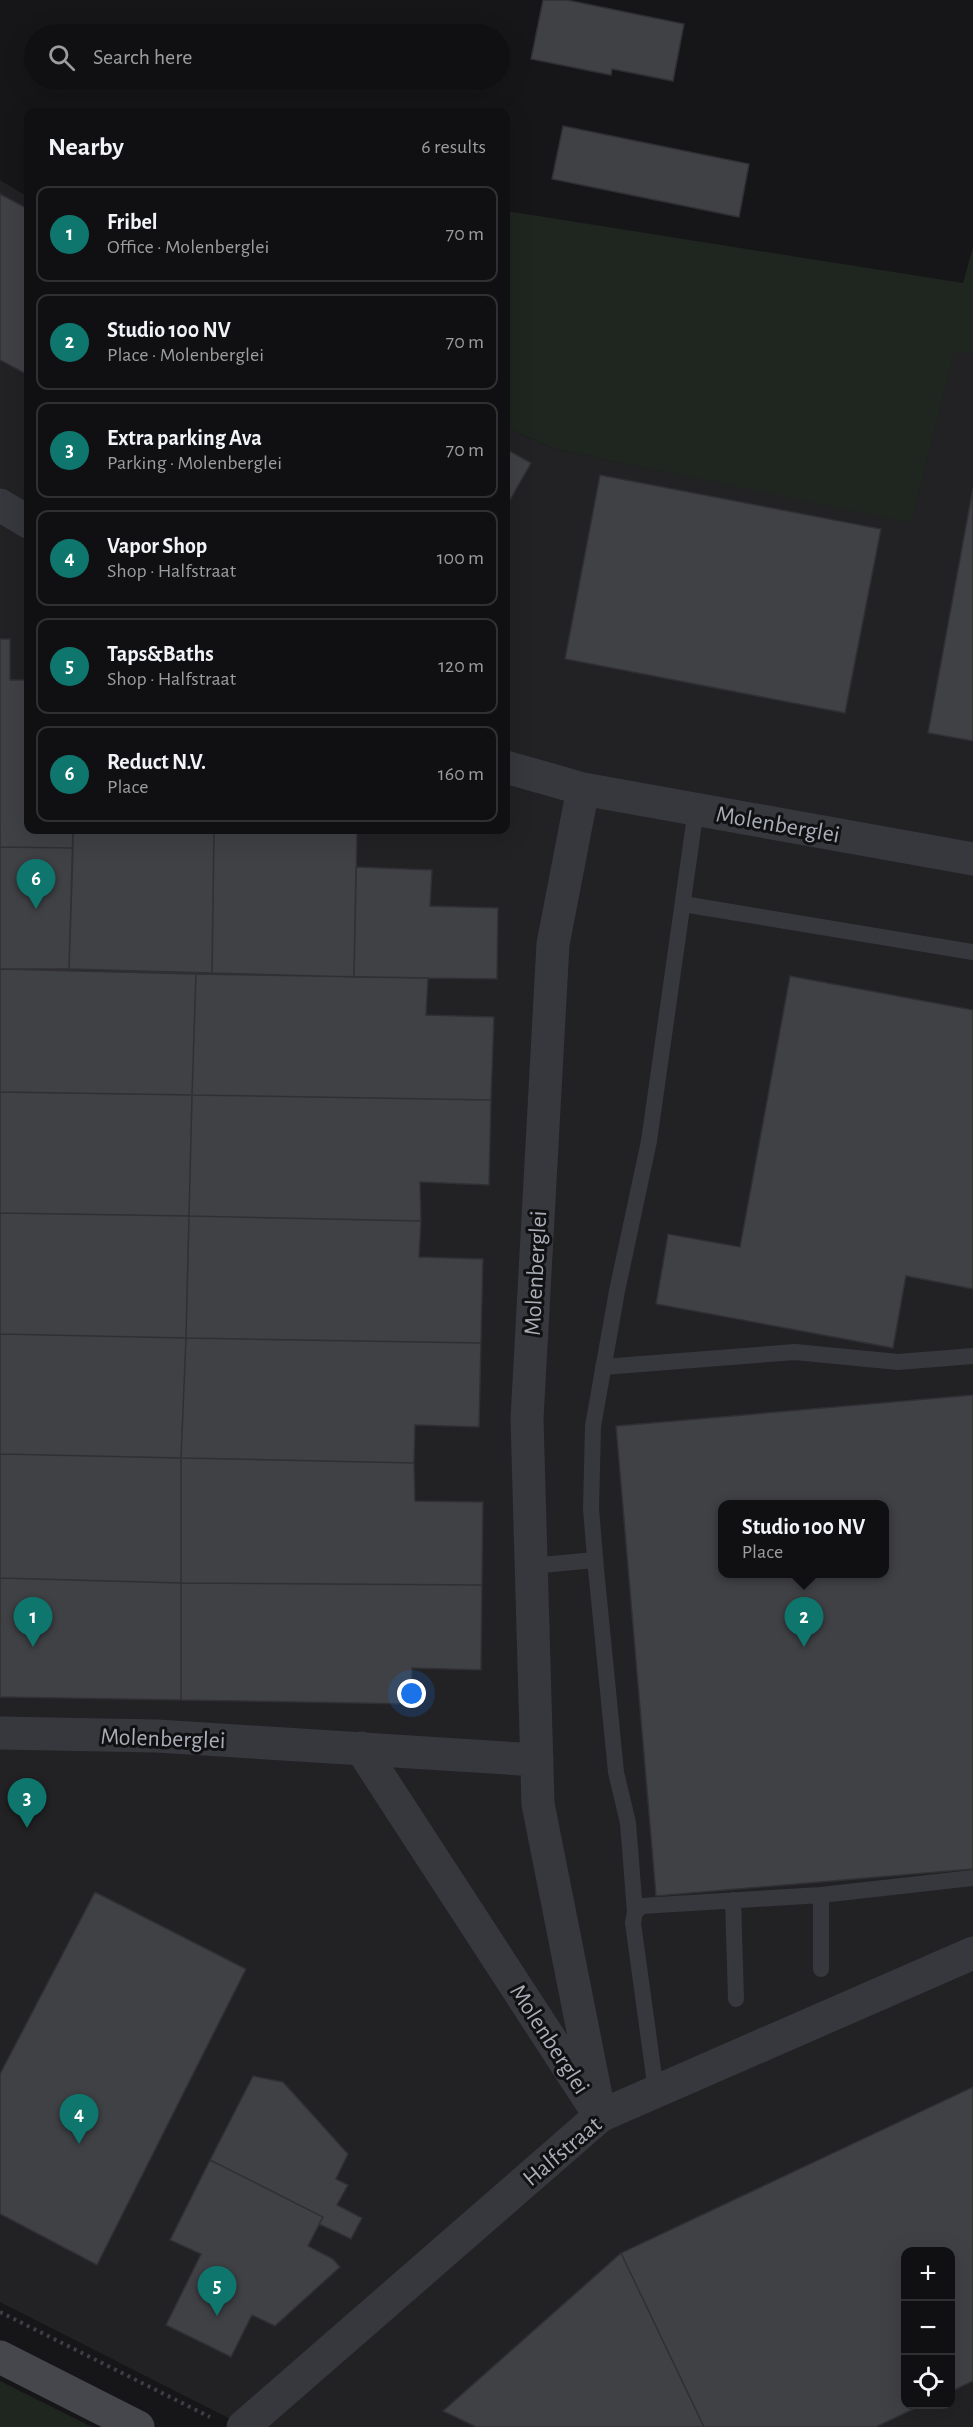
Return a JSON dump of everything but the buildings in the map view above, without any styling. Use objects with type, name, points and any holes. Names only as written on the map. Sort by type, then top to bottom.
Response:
[{"type":"main road","points":[[0,2357],[138,2427]]},
{"type":"street","points":[[0,506],[24,520]]},
{"type":"street","name":"Molenberglei","points":[[510,767],[583,789],[973,859]]},
{"type":"street","name":"Molenberglei","points":[[583,789],[553,944],[527,1419],[538,1804],[600,2116]]},
{"type":"street","name":"Molenberglei","points":[[0,1733],[157,1736],[537,1760]]},
{"type":"street","name":"Molenberglei","points":[[361,1748],[600,2116]]},
{"type":"street","name":"Halfstraat","points":[[231,2424],[600,2116],[973,1953]]},
{"type":"lane","points":[[656,2091],[633,1923],[635,1912],[628,1823],[616,1772],[595,1560],[591,1509],[593,1426],[617,1291],[649,1141],[696,809]]},
{"type":"lane","points":[[683,904],[973,952]]},
{"type":"lane","points":[[603,1367],[795,1352],[898,1362],[973,1356]]},
{"type":"lane","points":[[531,1566],[595,1560]]},
{"type":"lane","points":[[635,1912],[642,1906],[821,1895],[973,1878]]},
{"type":"lane","points":[[821,1895],[821,1969]]},
{"type":"lane","points":[[733,1900],[736,1999]]},
{"type":"path","points":[[0,2312],[231,2424]]},
{"type":"shaded area","points":[[0,180],[24,195],[24,834],[510,834],[510,429],[555,449],[911,522],[955,350],[973,354],[973,2427],[246,2427],[0,2302]]},
{"type":"shaded area","points":[[510,212],[963,283],[973,247],[973,354],[955,351],[911,523],[555,449],[510,429]]},
{"type":"shaded area","points":[[0,2381],[92,2427],[0,2427]]},
{"type":"place","name":"Reduct N.V.","points":[[36,909]]},
{"type":"place","name":"Fribel","points":[[33,1647]]},
{"type":"place","name":"Studio 100 NV","points":[[804,1647]]},
{"type":"place","name":"Extra parking Ava","points":[[27,1828]]},
{"type":"place","name":"Vapor Shop","points":[[79,2144]]},
{"type":"place","name":"Taps&Baths","points":[[217,2316]]}]
